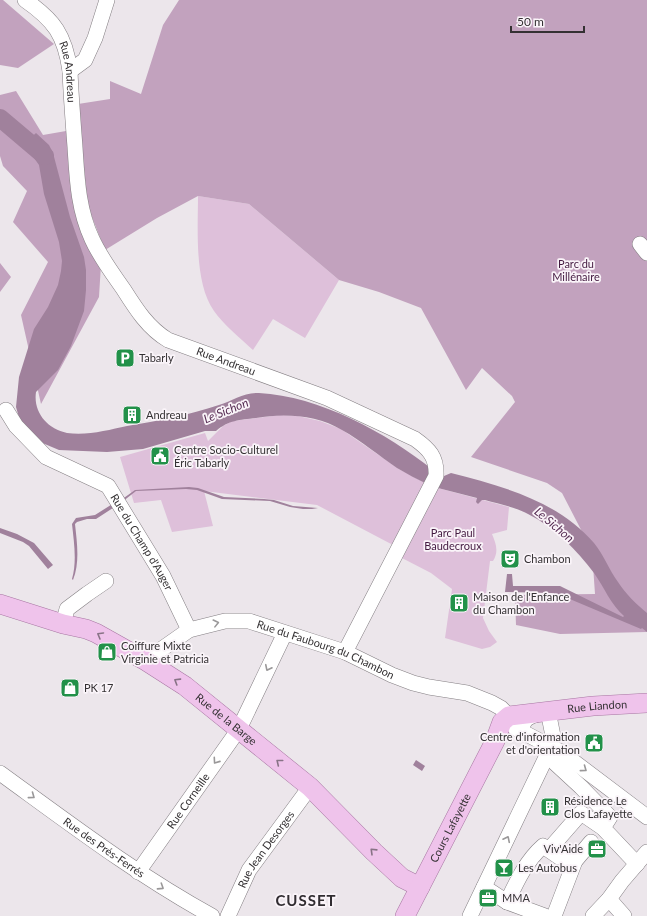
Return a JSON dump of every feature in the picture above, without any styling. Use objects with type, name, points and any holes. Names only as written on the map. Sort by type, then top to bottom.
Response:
[{"type":"main road","name":"Rue de la Barge","points":[[0,604],[96,633],[146,661],[185,686],[310,787],[402,878],[420,887]]},
{"type":"main road","name":"Rue Liandon","points":[[515,725],[548,711],[593,706],[647,703]]},
{"type":"main road","name":"Cours Lafayette","points":[[405,916],[495,741],[515,725]]},
{"type":"street","name":"Rue Andreau","points":[[25,0],[40,10],[53,25],[61,37],[67,52],[70,71],[78,194],[84,219],[100,255],[150,326],[168,340],[326,398],[415,439],[430,452],[436,467],[436,476],[345,652]]},
{"type":"street","points":[[70,71],[85,60],[95,38],[107,0]]},
{"type":"street","name":"Rue du Champ d'Auger","points":[[6,410],[16,426],[46,457],[108,486],[163,576],[189,630]]},
{"type":"street","points":[[63,624],[67,609],[106,581]]},
{"type":"street","name":"Rue du Faubourg du Chambon","points":[[146,661],[189,630],[225,620],[249,621],[345,652],[392,675],[413,683],[467,693],[492,703],[501,708],[515,725],[561,752],[647,817]]},
{"type":"street","name":"Rue Corneille","points":[[138,872],[239,730],[285,633]]},
{"type":"street","points":[[548,711],[553,736],[552,747],[555,763],[610,817],[602,828]]},
{"type":"street","points":[[474,915],[484,887],[552,747]]},
{"type":"street","name":"Rue des Prés-Ferrés","points":[[0,774],[138,872],[212,916]]},
{"type":"street","name":"Rue Jean Desorges","points":[[228,916],[249,870],[310,787]]},
{"type":"street","points":[[553,844],[581,813],[602,828],[637,864]]},
{"type":"street","points":[[554,916],[574,861],[591,842]]},
{"type":"street","points":[[507,902],[522,872],[534,854],[543,846],[559,857],[574,861]]},
{"type":"street","points":[[593,916],[609,899],[647,852]]},
{"type":"street","points":[[484,887],[507,902],[545,916]]},
{"type":"street","points":[[609,899],[624,916]]},
{"type":"green space","points":[[0,0],[3,0],[54,44],[18,68],[0,65]]},
{"type":"green space","name":"Parc du Millénaire","points":[[179,0],[647,0],[647,632],[560,634],[516,625],[515,595],[595,594],[592,551],[562,493],[547,483],[471,457],[515,402],[512,396],[482,368],[466,390],[421,308],[379,292],[339,280],[249,204],[198,196],[157,218],[105,250],[88,207],[78,104],[110,99],[110,81],[141,94],[163,25]]},
{"type":"green space","points":[[16,91],[43,135],[66,131],[79,219],[101,264],[99,297],[41,404],[21,315],[48,262],[13,222],[27,191],[3,166],[0,156],[0,95]]},
{"type":"green space","points":[[198,196],[249,204],[339,280],[305,338],[273,319],[253,350],[227,326],[214,311],[203,286],[200,271],[198,255]]},
{"type":"green space","points":[[0,263],[11,277],[0,292]]},
{"type":"green space","points":[[281,415],[298,416],[320,421],[341,429],[399,469],[427,484],[393,545],[317,505],[204,491],[213,526],[172,532],[161,500],[134,503],[120,457],[205,433],[208,441],[223,426],[232,421]]},
{"type":"green space","name":"Parc Paul Baudecroux","points":[[438,488],[509,507],[507,530],[492,534],[496,544],[496,554],[493,561],[490,561],[483,618],[489,631],[497,642],[490,647],[482,649],[445,638],[452,589],[431,573],[400,557]]},
{"type":"water","points":[[36,133],[49,145],[53,153],[70,217],[84,257],[86,270],[84,311],[71,346],[58,370],[36,392],[39,413],[48,424],[53,428],[67,433],[90,433],[185,415],[208,409],[248,394],[259,393],[282,396],[305,401],[328,409],[374,430],[415,456],[433,470],[427,484],[397,468],[342,430],[322,421],[300,416],[267,416],[239,420],[225,425],[216,431],[205,431],[143,449],[107,452],[59,450],[40,442],[20,421],[16,407],[19,377],[34,329],[48,307],[58,285],[62,261],[59,242],[44,194],[39,165],[24,144]]},
{"type":"water","points":[[451,473],[528,497],[564,516],[580,528],[598,548],[624,591],[647,613],[647,632],[642,628],[641,629],[552,593],[505,592],[507,574],[512,574],[513,586],[560,586],[623,617],[624,616],[615,607],[598,578],[587,564],[556,532],[538,519],[518,509],[485,500],[482,500],[478,504],[476,502],[477,498],[438,488],[444,476]]},
{"type":"water","points":[[189,487],[198,488],[224,497],[274,500],[293,506],[318,508],[303,509],[270,501],[222,499],[197,490],[186,489],[136,491],[122,502],[121,500],[135,490]]},
{"type":"water","points":[[114,503],[116,506],[96,519],[87,519],[75,524],[77,566],[73,580],[75,552],[72,524],[76,518],[95,515]]},
{"type":"water","points":[[0,528],[17,534],[34,543],[53,565],[48,569],[29,546],[0,533]]},
{"type":"water","points":[[416,760],[425,766],[422,771],[413,765]]},
{"type":"waterway","name":"Le Sichon","points":[[0,118],[45,156]]},
{"type":"place","name":"Tabarly","points":[[125,358]]},
{"type":"place","name":"Andreau","points":[[132,415]]},
{"type":"place","name":"Centre Socio-Culturel Éric Tabarly","points":[[160,456]]},
{"type":"place","name":"Chambon","points":[[510,559]]},
{"type":"place","name":"Maison de l'Enfance du Chambon","points":[[459,603]]},
{"type":"place","name":"Coiffure Mixte Virginie et Patricia","points":[[107,652]]},
{"type":"place","name":"PK 17","points":[[70,688]]},
{"type":"place","name":"Centre d'information et d'orientation","points":[[594,743]]},
{"type":"place","name":"Résidence Le Clos Lafayette","points":[[550,807]]},
{"type":"place","name":"Viv'Aide","points":[[597,849]]},
{"type":"place","name":"Les Autobus","points":[[504,868]]},
{"type":"place","name":"MMA","points":[[488,898]]},
{"type":"district","name":"CUSSET","points":[[306,901]]}]
